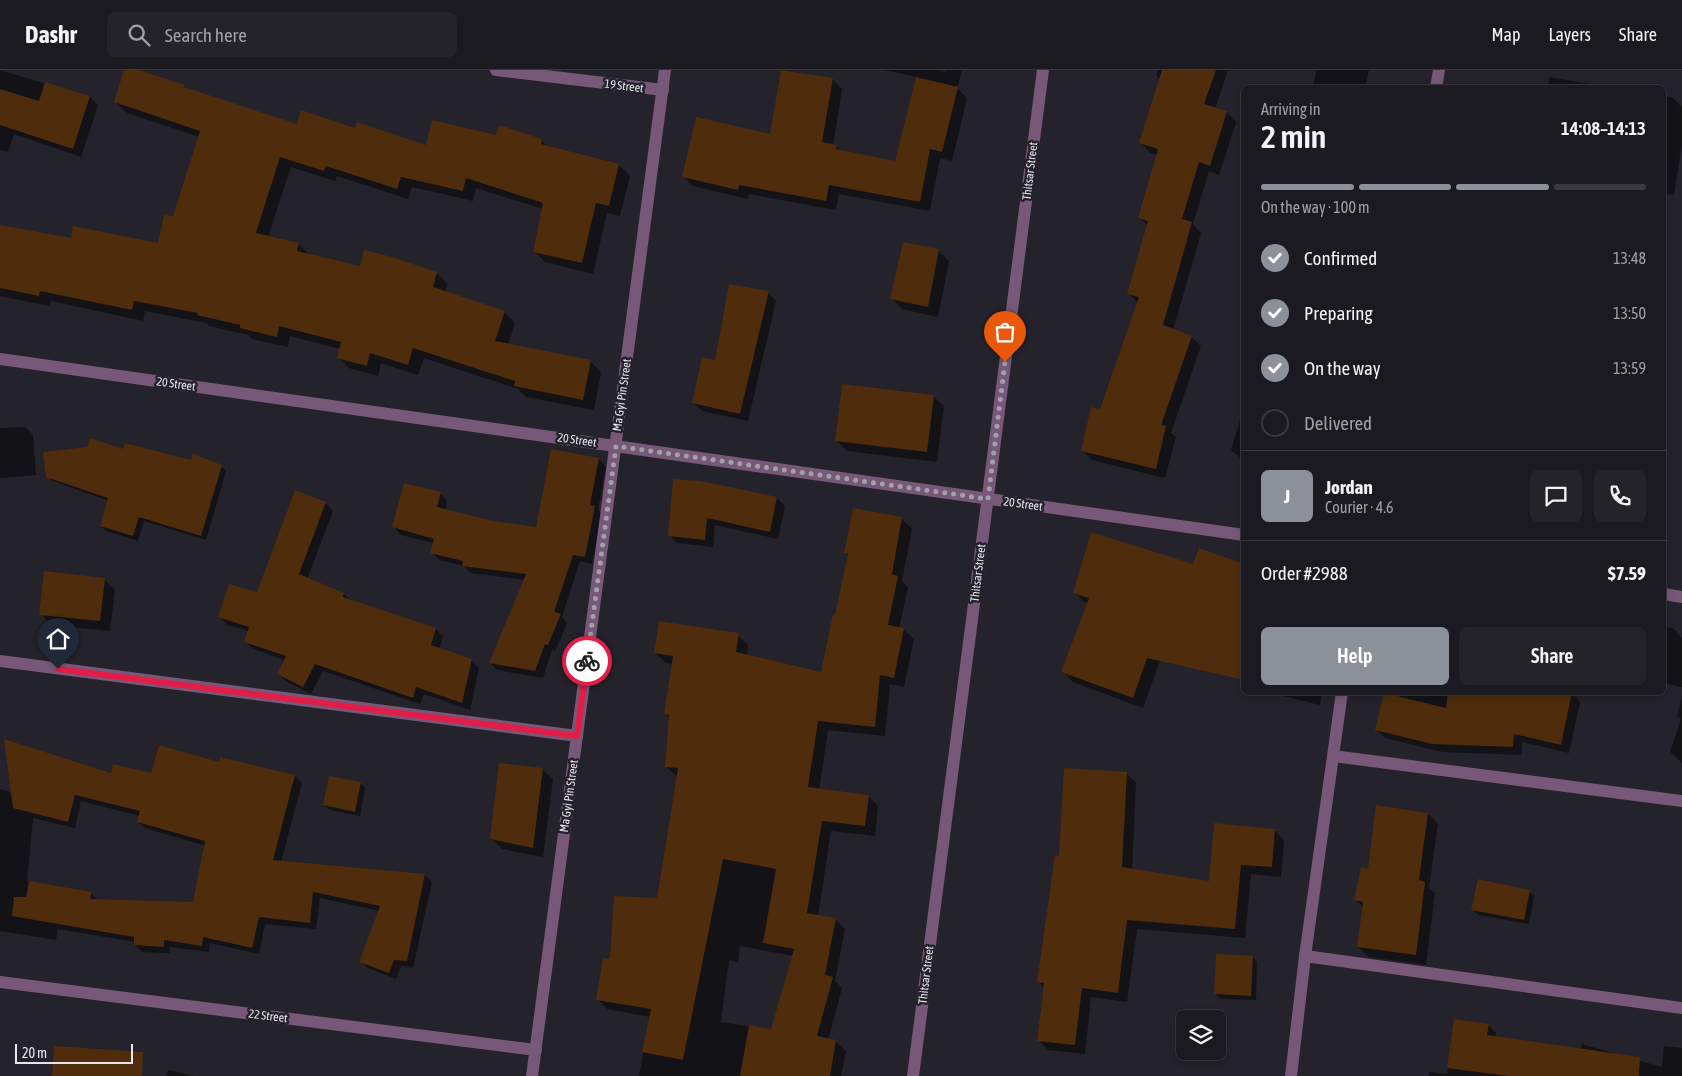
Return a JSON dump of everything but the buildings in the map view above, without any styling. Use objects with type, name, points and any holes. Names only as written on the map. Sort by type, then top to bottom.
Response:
[{"type":"street","name":"19 Street","points":[[496,70],[662,90]]},
{"type":"street","name":"Ma Gyi Pin Street","points":[[532,1076],[665,70]]},
{"type":"street","name":"Thitsar Street","points":[[912,1076],[1043,70]]},
{"type":"street","points":[[1436,85],[1439,70]]},
{"type":"street","name":"20 Street","points":[[0,359],[1241,535]]},
{"type":"street","points":[[1666,594],[1682,596]]},
{"type":"street","points":[[0,661],[577,736]]},
{"type":"street","points":[[1291,1076],[1305,956],[1342,695]]},
{"type":"street","points":[[1334,756],[1682,802]]},
{"type":"street","points":[[1305,956],[1682,1008]]},
{"type":"street","name":"22 Street","points":[[0,982],[536,1050]]},
{"type":"way so far","points":[[587,661],[616,446],[988,499],[1005,362]]},
{"type":"route","points":[[58,669],[577,736],[587,661]]}]
